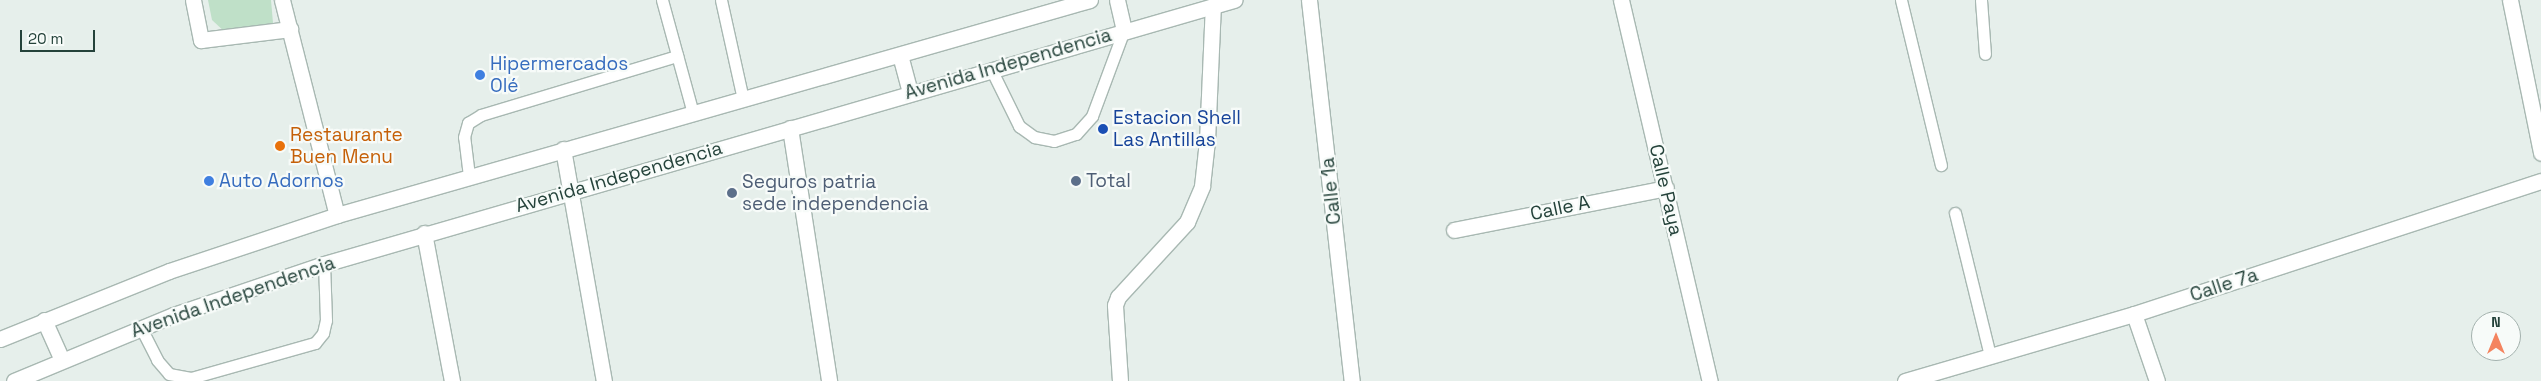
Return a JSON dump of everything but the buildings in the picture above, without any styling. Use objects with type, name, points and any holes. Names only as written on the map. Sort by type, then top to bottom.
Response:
[{"type":"street","points":[[193,0],[201,40],[290,29]]},
{"type":"street","points":[[282,0],[337,215]]},
{"type":"street","name":"Avenida Independencia","points":[[0,339],[169,271],[337,215],[563,149],[900,55],[1059,5],[1090,0]]},
{"type":"street","points":[[1116,0],[1124,30]]},
{"type":"street","name":"Avenida Independencia","points":[[14,381],[141,328],[324,264],[424,233],[910,92],[1234,0]]},
{"type":"street","name":"Calle 1a","points":[[1309,0],[1352,381]]},
{"type":"street","name":"Calle Paya","points":[[1621,0],[1710,381]]},
{"type":"street","points":[[2510,0],[2541,153]]},
{"type":"street","points":[[1120,381],[1115,306],[1118,297],[1188,222],[1202,186],[1207,141],[1213,6]]},
{"type":"street","points":[[900,55],[910,92]]},
{"type":"street","points":[[790,128],[829,381]]},
{"type":"street","points":[[563,149],[604,381]]},
{"type":"street","name":"Calle 7a","points":[[1905,381],[2134,314],[2541,181]]},
{"type":"street","name":"Calle A","points":[[1454,230],[1666,188]]},
{"type":"street","points":[[424,233],[452,381]]},
{"type":"street","points":[[2134,314],[2157,381]]},
{"type":"street","points":[[44,320],[62,360]]},
{"type":"lane","points":[[662,0],[693,113]]},
{"type":"lane","points":[[721,0],[743,99]]},
{"type":"lane","points":[[1901,0],[1942,165]]},
{"type":"lane","points":[[1981,0],[1985,54]]},
{"type":"lane","points":[[992,69],[1019,126],[1034,137],[1054,141],[1062,139],[1076,134],[1092,116],[1124,30]]},
{"type":"lane","points":[[468,176],[464,137],[468,123],[481,115],[677,56]]},
{"type":"lane","points":[[1955,213],[1990,356]]},
{"type":"lane","points":[[141,328],[157,360],[169,374],[190,378],[315,343],[323,333],[326,320],[324,264]]},
{"type":"green space","points":[[208,0],[271,0],[273,23],[226,33],[212,20]]},
{"type":"place","name":"Hipermercados Olé","points":[[480,75]]},
{"type":"place","name":"Estacion Shell Las Antillas","points":[[1103,129]]},
{"type":"place","name":"Restaurante Buen Menu","points":[[280,146]]},
{"type":"place","name":"Auto Adornos","points":[[209,181]]},
{"type":"place","name":"Total","points":[[1076,181]]},
{"type":"place","name":"Seguros patria sede independencia","points":[[732,193]]}]
